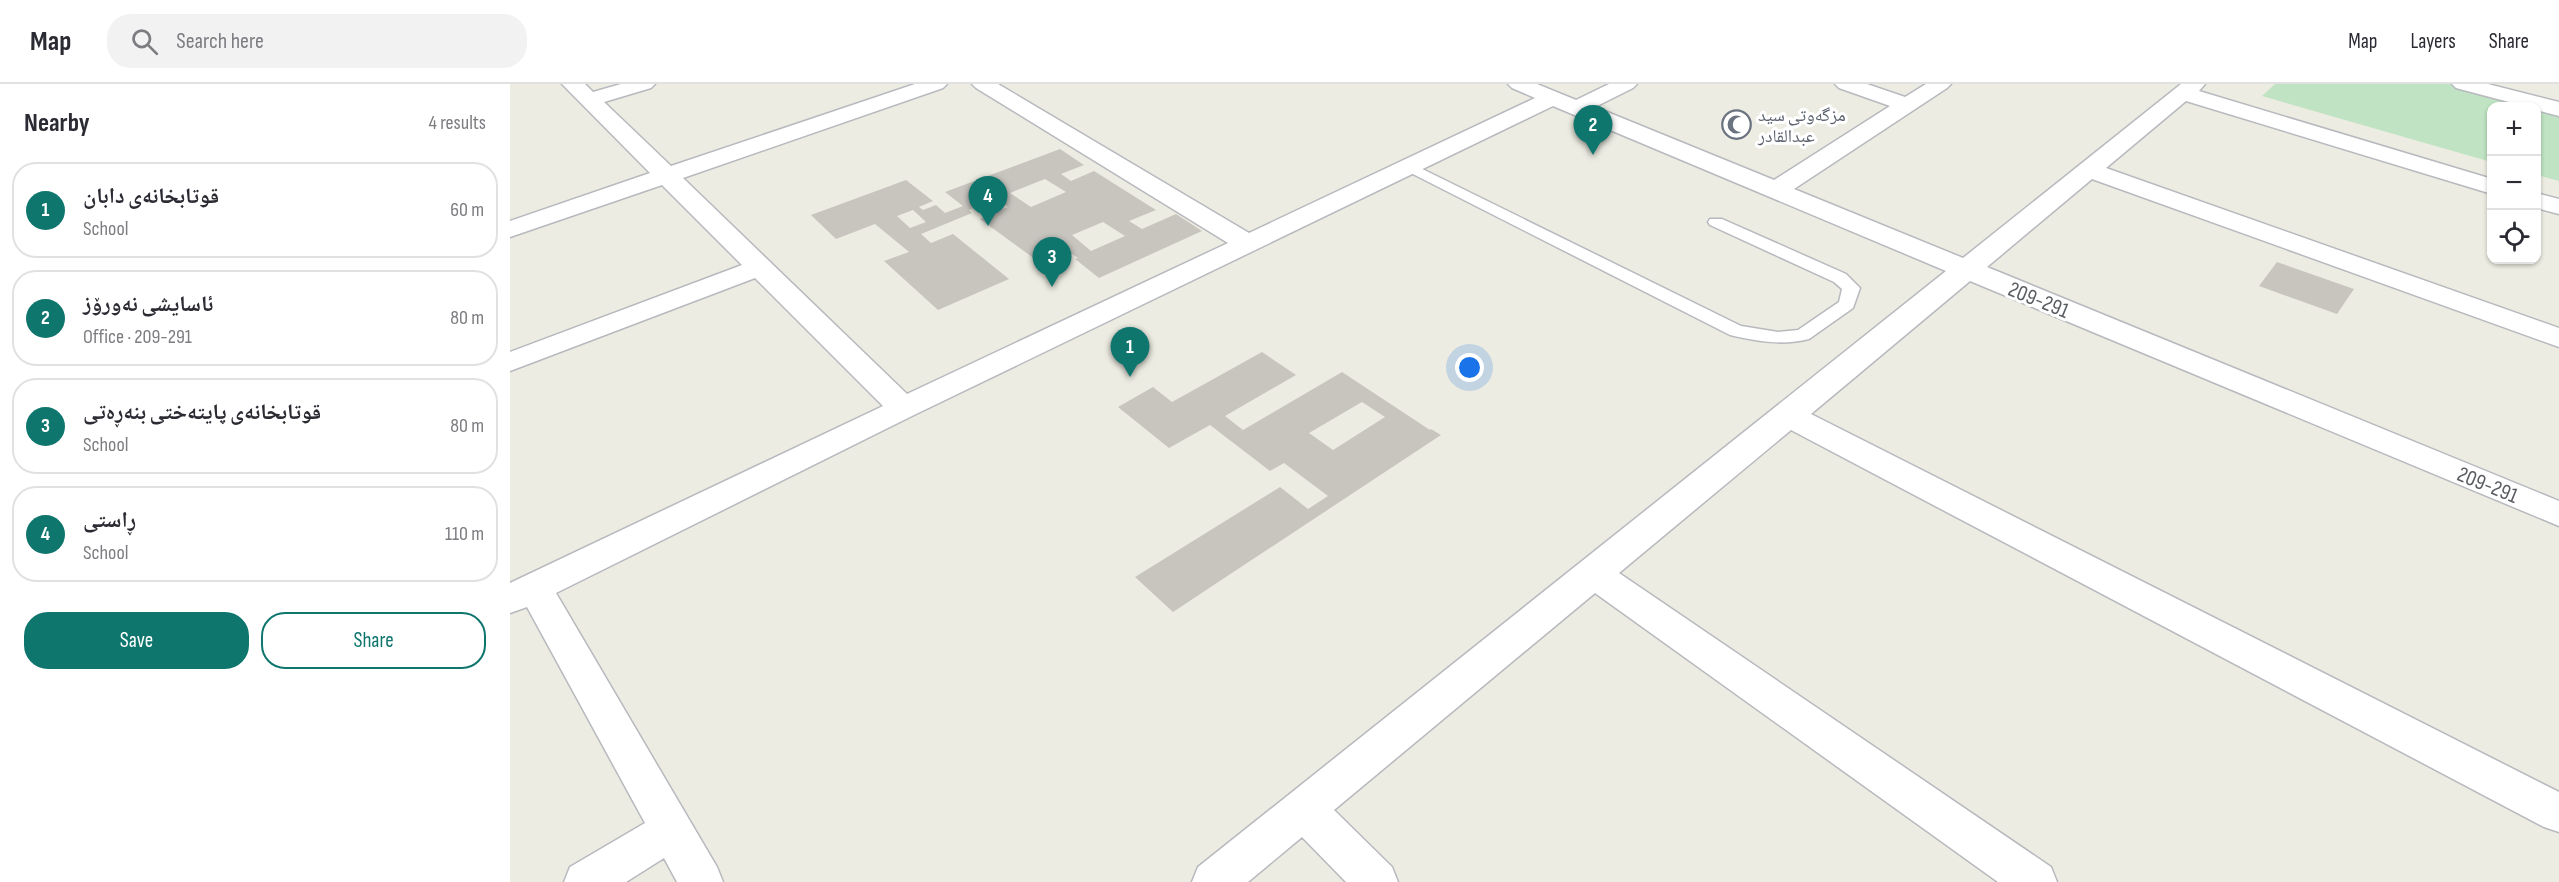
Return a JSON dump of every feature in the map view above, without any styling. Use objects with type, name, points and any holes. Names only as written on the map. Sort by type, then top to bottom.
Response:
[{"type":"street","points":[[581,92],[644,84]]},
{"type":"street","points":[[510,229],[936,84]]},
{"type":"street","points":[[983,84],[1247,243]]},
{"type":"street","name":"209-291","points":[[1519,84],[2559,514]]},
{"type":"street","points":[[701,882],[672,830],[522,593],[1408,166],[1565,103],[1626,84]]},
{"type":"street","points":[[1846,84],[1907,105]]},
{"type":"street","points":[[1775,190],[1940,84]]},
{"type":"street","points":[[2463,84],[2559,110]]},
{"type":"street","points":[[1214,882],[2189,89],[2487,184]]},
{"type":"street","points":[[581,92],[903,408]]},
{"type":"street","points":[[2089,170],[2559,338]]},
{"type":"street","points":[[2541,202],[2559,207]]},
{"type":"street","points":[[510,363],[760,267]]},
{"type":"street","points":[[1788,415],[2559,813]]},
{"type":"street","points":[[1593,573],[2035,882]]},
{"type":"street","points":[[1304,808],[1376,882]]},
{"type":"street","points":[[586,882],[672,830]]},
{"type":"lane","points":[[1408,166],[1736,331],[1778,338],[1803,335],[1847,304],[1851,288],[1840,278],[1716,222]]},
{"type":"green space","points":[[2275,84],[2452,84],[2519,102],[2487,102],[2487,161],[2262,96]]},
{"type":"green space","points":[[2541,108],[2559,113],[2559,181],[2541,176]]},
{"type":"building","points":[[1060,149],[1084,165],[1061,174],[1071,181],[1094,171],[1156,210],[1129,221],[1142,229],[1176,214],[1202,231],[1099,278],[1066,250],[1039,262],[980,219],[1008,207],[997,199],[969,210],[972,213],[921,234],[931,243],[953,234],[1009,279],[938,310],[884,261],[909,252],[875,224],[836,239],[811,215],[906,180],[933,201],[919,207],[923,210],[936,205],[945,213],[963,206],[945,192]],"holes":[[[1045,179],[1066,192],[1031,207],[1010,193]],[[913,210],[926,222],[910,228],[897,216]],[[1103,222],[1125,236],[1091,251],[1072,235]]]},
{"type":"building","points":[[2277,262],[2354,289],[2337,314],[2259,286]]},
{"type":"building","points":[[1262,352],[1296,375],[1225,416],[1243,430],[1342,372],[1441,435],[1173,612],[1135,577],[1280,487],[1308,509],[1328,496],[1284,463],[1270,471],[1210,425],[1169,448],[1118,407],[1153,387],[1172,402]],"holes":[[[1362,402],[1385,417],[1333,450],[1309,433]]]},
{"type":"place","name":"مزگەوتی سید عبدالقادر","points":[[1737,125]]},
{"type":"place","name":"ئاسایشی نەورۆز","points":[[1593,155]]},
{"type":"place","name":"ڕاستی","points":[[988,226]]},
{"type":"place","name":"قوتابخانەی پایتەختی بنەڕەتی","points":[[1052,287]]},
{"type":"place","name":"قوتابخانەی دابان","points":[[1130,377]]}]
